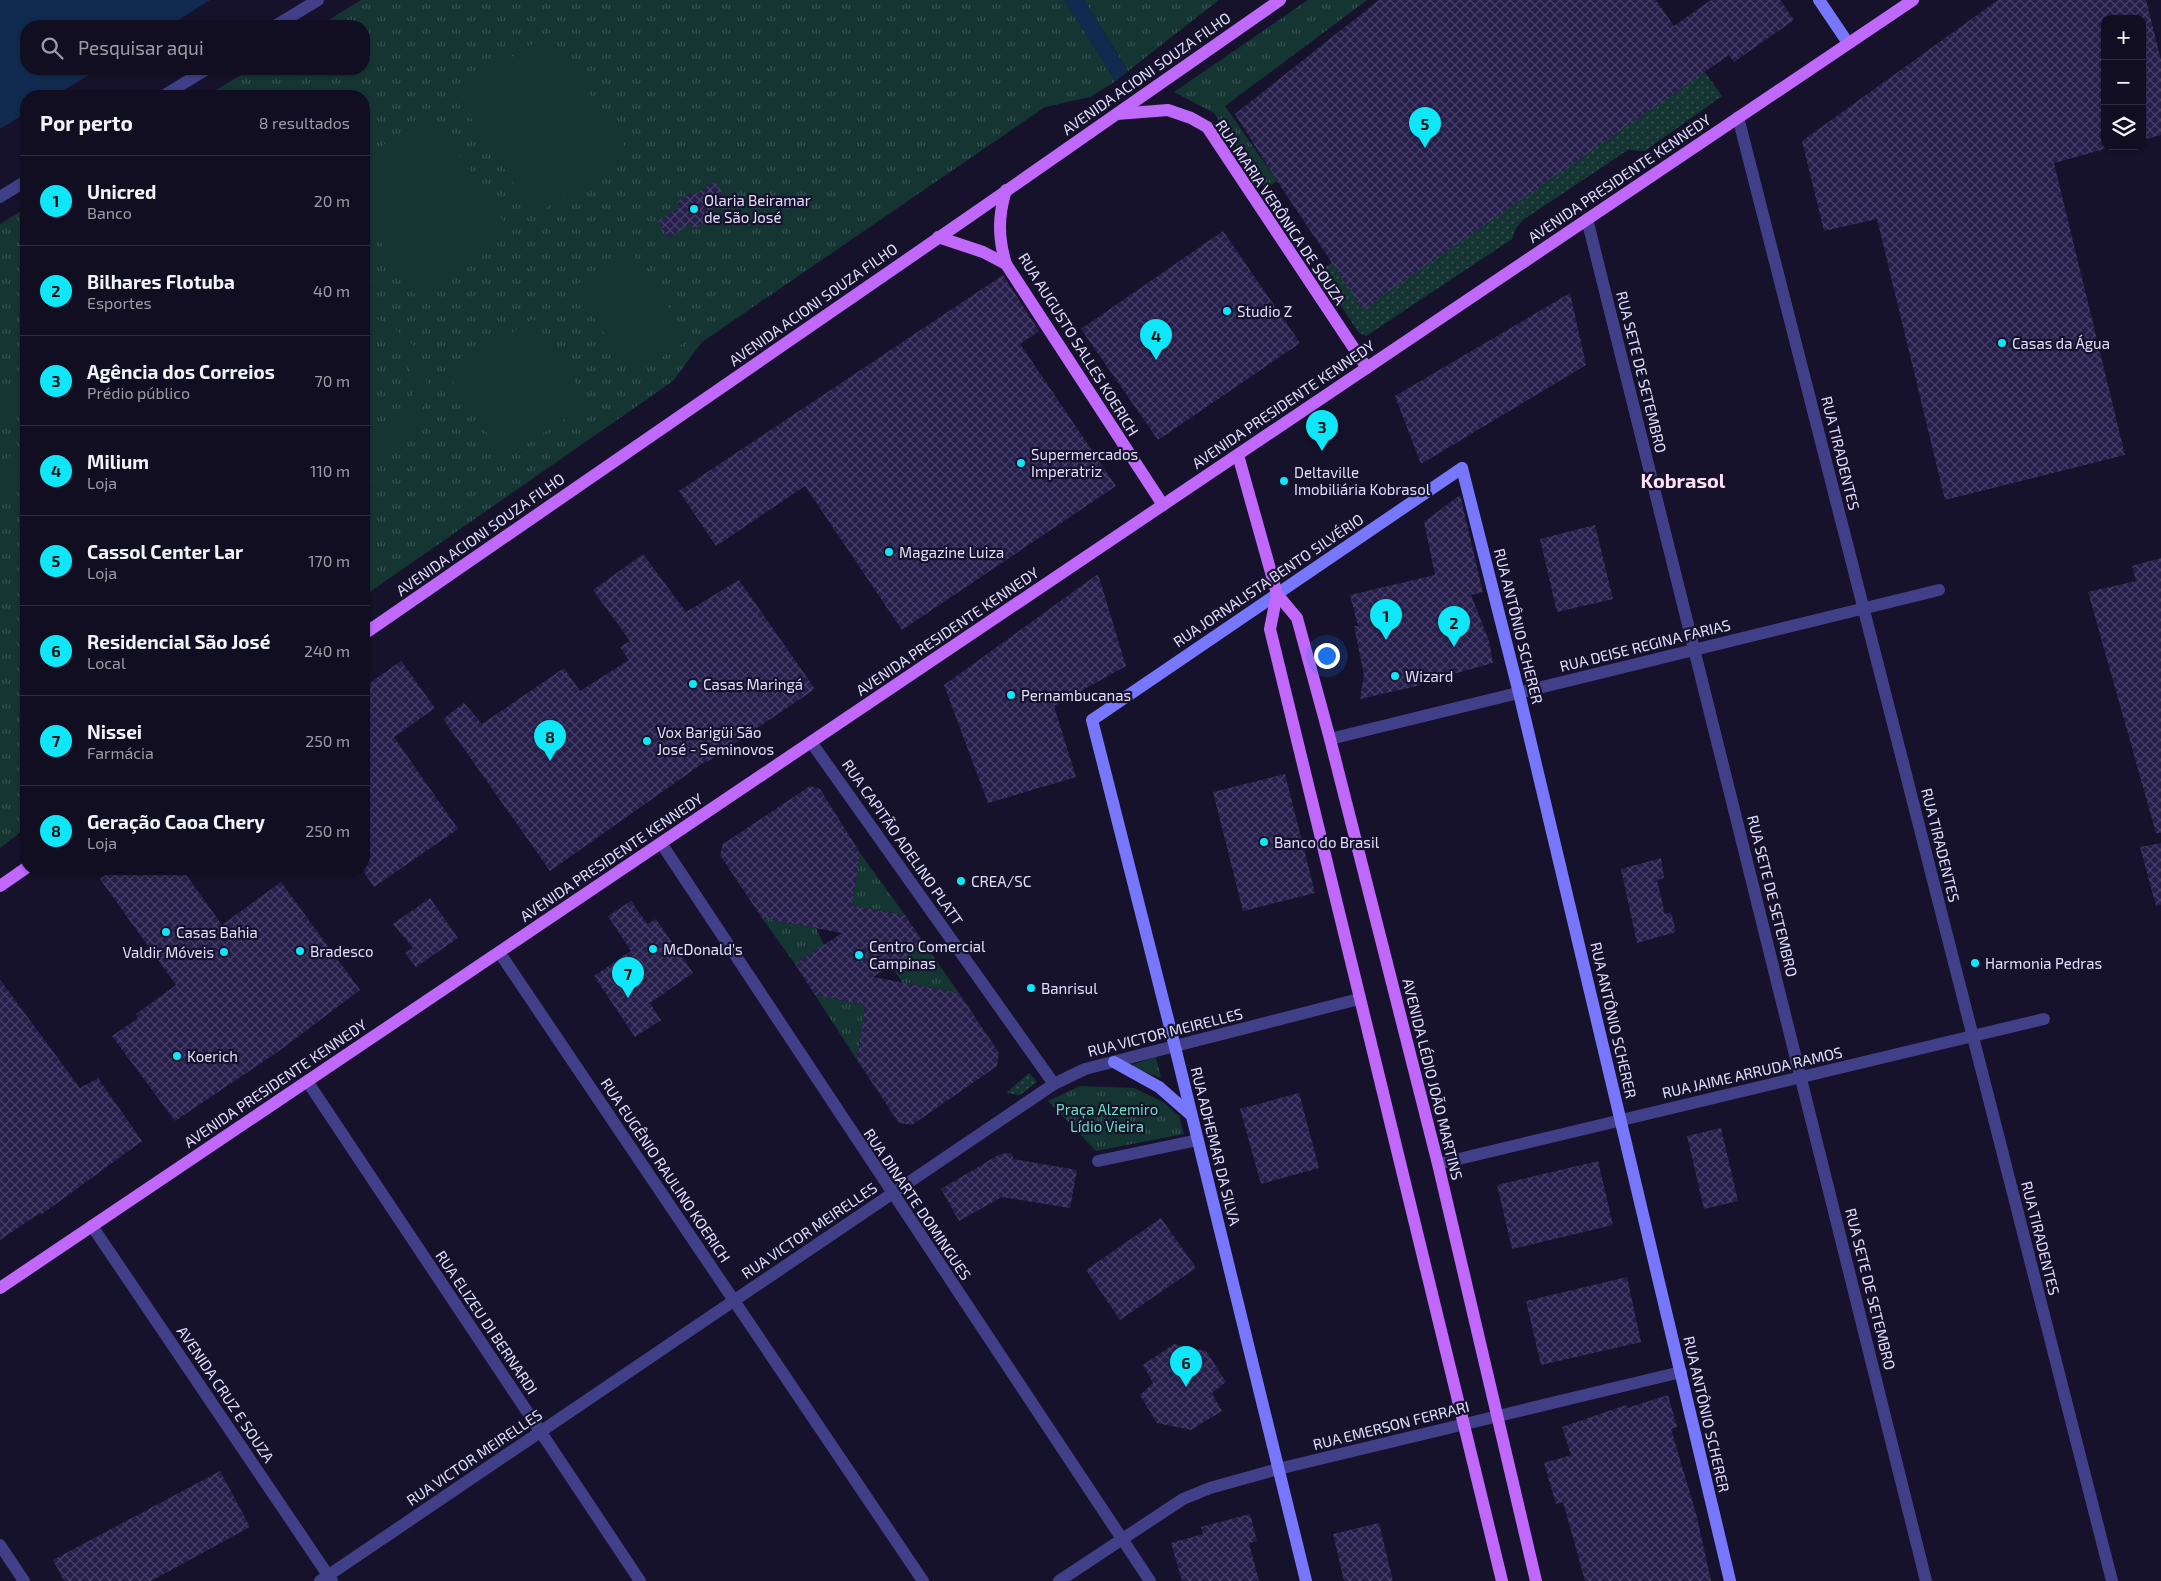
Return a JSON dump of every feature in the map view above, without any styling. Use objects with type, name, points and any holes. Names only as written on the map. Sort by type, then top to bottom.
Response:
[{"type":"main road","name":"AVENIDA ACIONI SOUZA FILHO","points":[[370,630],[1280,0]]},
{"type":"main road","name":"AVENIDA PRESIDENTE KENNEDY","points":[[0,1288],[1913,0]]},
{"type":"main road","name":"RUA MARIA VERÔNICA DE SOUZA","points":[[1115,114],[1168,110],[1191,118],[1207,127],[1367,368]]},
{"type":"main road","name":"RUA AUGUSTO SALLES KOERICH","points":[[1006,190],[1001,208],[999,227],[1001,246],[1006,264],[1163,505]]},
{"type":"main road","points":[[938,237],[983,252],[1006,264]]},
{"type":"main road","name":"AVENIDA LÉDIO JOÃO MARTINS","points":[[1238,454],[1277,594],[1297,618],[1330,739],[1438,1164],[1536,1581]]},
{"type":"main road","name":"AVENIDA LÉDIO JOÃO MARTINS","points":[[1277,594],[1270,629],[1502,1581]]},
{"type":"main road","points":[[0,886],[20,872]]},
{"type":"street","points":[[285,20],[318,0]]},
{"type":"street","points":[[1819,0],[1848,43]]},
{"type":"street","points":[[173,90],[197,75]]},
{"type":"street","name":"RUA TIRADENTES","points":[[1738,118],[2112,1581]]},
{"type":"street","points":[[0,197],[20,185]]},
{"type":"street","name":"RUA SETE DE SETEMBRO","points":[[1588,219],[1926,1581]]},
{"type":"street","name":"RUA JORNALISTA BENTO SILVÉRIO","points":[[1092,720],[1462,468]]},
{"type":"street","name":"RUA ANTÔNIO SCHERER","points":[[1462,468],[1519,692],[1730,1581]]},
{"type":"street","name":"RUA DEISE REGINA FARIAS","points":[[1330,739],[1939,590]]},
{"type":"street","name":"RUA ADHEMAR DA SILVA","points":[[1092,720],[1175,1047],[1306,1581]]},
{"type":"street","name":"RUA CAPITÃO ADELINO PLATT","points":[[811,742],[1054,1084]]},
{"type":"street","name":"RUA DINARTE DOMINGUES","points":[[660,843],[1150,1581]]},
{"type":"street","name":"RUA EUGÊNIO RAULINO KOERICH","points":[[499,952],[923,1581]]},
{"type":"street","name":"RUA VICTOR MEIRELLES","points":[[327,1579],[734,1300],[1054,1084],[1085,1069],[1360,998]]},
{"type":"street","name":"RUA JAIME ARRUDA RAMOS","points":[[1438,1164],[1621,1121],[1656,1110],[2044,1019]]},
{"type":"street","points":[[1114,1062],[1159,1087],[1192,1116]]},
{"type":"street","name":"RUA ELIZEU DI BERNARDI","points":[[307,1081],[640,1581]]},
{"type":"street","points":[[1098,1161],[1198,1140]]},
{"type":"street","name":"AVENIDA CRUZ E SOUZA","points":[[92,1226],[327,1579]]},
{"type":"street","name":"RUA EMERSON FERRARI","points":[[1059,1581],[1121,1538],[1189,1496],[1210,1488],[1278,1469],[1680,1372]]},
{"type":"street","points":[[0,1545],[24,1581]]},
{"type":"green space","points":[[361,0],[1064,0],[1116,81],[1090,97],[1045,107],[702,342],[673,381],[370,592],[370,90],[216,90],[241,75],[370,75],[370,20],[329,20]]},
{"type":"green space","points":[[1084,0],[1219,0],[1128,71]]},
{"type":"green space","points":[[1308,0],[1367,0],[1225,106],[1277,181],[1265,189],[1214,113],[1174,92]]},
{"type":"green space","points":[[549,33],[629,153],[535,215],[455,94]]},
{"type":"green space","points":[[1705,72],[1722,96],[1645,151],[1628,150],[1523,220],[1516,228],[1512,239],[1366,336],[1359,333],[1318,272],[1332,263]]},
{"type":"green space","points":[[431,113],[510,231],[415,294],[370,226],[370,154]]},
{"type":"green space","points":[[20,212],[20,833],[0,848],[0,224]]},
{"type":"green space","points":[[630,249],[690,339],[633,376],[573,287]]},
{"type":"green space","points":[[370,315],[395,329],[416,348],[426,373],[427,400],[416,421],[400,442],[370,463],[370,446],[393,428],[405,415],[413,398],[414,387],[408,365],[401,355],[393,346],[370,331]]},
{"type":"green space","points":[[533,319],[589,403],[504,459],[448,375]]},
{"type":"green space","points":[[20,385],[20,413],[0,426],[0,398]]},
{"type":"green space","points":[[20,449],[20,478],[0,491],[0,463]]},
{"type":"green space","points":[[860,853],[905,915],[852,906]]},
{"type":"green space","points":[[762,918],[816,928],[824,945],[795,964]]},
{"type":"green space","points":[[925,945],[959,993],[902,982],[891,966]]},
{"type":"green space","points":[[815,995],[865,1005],[857,1060]]},
{"type":"green space","points":[[1156,1057],[1161,1078],[1128,1066]]},
{"type":"green space","points":[[1029,1073],[1037,1082],[1020,1095],[1006,1093]]},
{"type":"green space","name":"Praça Alzemiro Lídio Vieira","points":[[1080,1086],[1134,1088],[1163,1102],[1179,1116],[1184,1134],[1096,1151],[1048,1101]]},
{"type":"water","points":[[0,0],[210,0],[178,20],[20,20],[20,75],[89,75],[64,90],[20,90],[20,117],[0,129]]},
{"type":"water","points":[[1064,0],[1084,0],[1128,71],[1116,81]]},
{"type":"building","points":[[1379,0],[1656,0],[1674,26],[1711,0],[1780,0],[1794,20],[1734,62],[1729,55],[1363,309],[1277,181],[1235,114]]},
{"type":"building","name":"Casas da Água","points":[[1998,0],[2146,0],[2161,60],[2161,135],[2146,139],[2146,15],[2101,15],[2101,150],[2054,163],[2125,455],[1945,500],[1877,219],[1824,231],[1802,141]]},
{"type":"building","name":"Olaria Beiramar de São José","points":[[715,181],[726,199],[708,211],[712,217],[694,229],[690,224],[669,238],[658,221],[680,207],[677,202],[692,192],[694,195]]},
{"type":"building","points":[[1223,231],[1300,343],[1158,440],[1081,329]]},
{"type":"building","points":[[1003,275],[1039,331],[1020,344],[1116,486],[902,630],[805,486],[716,546],[679,491]]},
{"type":"building","points":[[1570,293],[1586,365],[1421,464],[1395,396]]},
{"type":"building","points":[[1460,495],[1483,592],[1471,595],[1489,641],[1493,663],[1421,683],[1421,685],[1360,699],[1364,675],[1354,626],[1358,626],[1350,595],[1435,575],[1424,522]]},
{"type":"building","points":[[1595,525],[1613,599],[1557,612],[1540,539]]},
{"type":"building","points":[[643,554],[686,612],[739,580],[815,689],[706,761],[550,871],[443,719],[464,703],[482,724],[564,668],[580,691],[629,660],[620,647],[630,641],[593,590]]},
{"type":"building","points":[[2161,558],[2161,833],[2156,833],[2088,592],[2136,581],[2132,566]]},
{"type":"building","name":"Pernambucanas","points":[[1098,574],[1126,666],[1054,706],[1076,777],[988,803],[944,685]]},
{"type":"building","points":[[401,661],[435,708],[394,737],[458,829],[374,887],[366,875],[370,875],[370,683]]},
{"type":"building","name":"Banco do Brasil","points":[[1285,774],[1315,893],[1243,911],[1213,792]]},
{"type":"building","name":"Centro Comercial Campinas","points":[[810,786],[820,789],[860,853],[852,906],[905,915],[925,945],[873,977],[959,993],[999,1053],[997,1066],[912,1125],[899,1123],[857,1060],[865,1005],[815,995],[795,964],[842,933],[762,918],[720,855],[723,844]]},
{"type":"building","points":[[2161,843],[2161,905],[2156,906],[2140,847]]},
{"type":"building","points":[[1661,858],[1664,878],[1657,880],[1665,914],[1671,912],[1676,932],[1637,943],[1621,869]]},
{"type":"building","points":[[106,875],[186,875],[222,925],[281,882],[360,990],[279,1051],[175,1121],[112,1036],[138,1018],[136,1014],[176,985],[100,879]]},
{"type":"building","points":[[430,898],[458,938],[416,967],[405,953],[413,948],[393,924]]},
{"type":"building","points":[[631,901],[647,924],[656,919],[693,973],[650,1003],[661,1020],[635,1037],[594,976],[631,951],[608,916]]},
{"type":"building","points":[[0,980],[80,1088],[98,1078],[142,1141],[41,1215],[40,1213],[0,1240]]},
{"type":"building","points":[[1299,1093],[1319,1168],[1261,1184],[1240,1109]]},
{"type":"building","points":[[1721,1128],[1738,1201],[1704,1209],[1687,1136]]},
{"type":"building","points":[[1012,1153],[1013,1159],[1077,1170],[1070,1208],[1002,1197],[959,1221],[941,1189],[1000,1154]]},
{"type":"building","points":[[1598,1161],[1613,1225],[1512,1249],[1497,1185]]},
{"type":"building","points":[[1161,1218],[1196,1268],[1120,1320],[1086,1270]]},
{"type":"building","points":[[1627,1277],[1641,1342],[1541,1365],[1526,1301]]},
{"type":"building","points":[[1174,1344],[1206,1351],[1226,1382],[1212,1393],[1222,1411],[1191,1430],[1157,1423],[1140,1395],[1153,1383],[1143,1365]]},
{"type":"building","points":[[1668,1395],[1677,1427],[1671,1429],[1697,1517],[1711,1581],[1585,1581],[1563,1502],[1556,1504],[1544,1463],[1571,1455],[1562,1427],[1626,1405],[1627,1408]]},
{"type":"building","points":[[220,1471],[250,1527],[151,1581],[64,1581],[53,1560]]},
{"type":"building","points":[[1250,1514],[1257,1541],[1249,1543],[1259,1581],[1182,1581],[1171,1543],[1203,1534],[1201,1527]]},
{"type":"building","points":[[1379,1523],[1393,1581],[1344,1581],[1333,1534]]},
{"type":"place","name":"Cassol Center Lar","points":[[1425,148]]},
{"type":"place","name":"Olaria Beiramar de São José","points":[[694,209]]},
{"type":"place","name":"Studio Z","points":[[1227,311]]},
{"type":"place","name":"Casas da Água","points":[[2002,343]]},
{"type":"place","name":"Milium","points":[[1156,360]]},
{"type":"place","name":"Agência dos Correios","points":[[1322,451]]},
{"type":"place","name":"Supermercados Imperatriz","points":[[1021,463]]},
{"type":"place","name":"Deltaville Imobiliária Kobrasol","points":[[1284,481]]},
{"type":"place","name":"Magazine Luiza","points":[[889,552]]},
{"type":"place","name":"Unicred","points":[[1386,640]]},
{"type":"place","name":"Bilhares Flotuba","points":[[1454,647]]},
{"type":"place","name":"Wizard","points":[[1395,676]]},
{"type":"place","name":"Casas Maringá","points":[[693,684]]},
{"type":"place","name":"Pernambucanas","points":[[1011,695]]},
{"type":"place","name":"Vox Barigüi São José - Seminovos","points":[[647,741]]},
{"type":"place","name":"Geração Caoa Chery","points":[[550,761]]},
{"type":"place","name":"Banco do Brasil","points":[[1264,842]]},
{"type":"place","name":"CREA/SC","points":[[961,881]]},
{"type":"place","name":"Casas Bahia","points":[[166,932]]},
{"type":"place","name":"McDonald's","points":[[653,949]]},
{"type":"place","name":"Bradesco","points":[[300,951]]},
{"type":"place","name":"Valdir Móveis","points":[[224,952]]},
{"type":"place","name":"Centro Comercial Campinas","points":[[859,955]]},
{"type":"place","name":"Harmonia Pedras","points":[[1975,963]]},
{"type":"place","name":"Banrisul","points":[[1031,988]]},
{"type":"place","name":"Nissei","points":[[628,998]]},
{"type":"place","name":"Koerich","points":[[177,1056]]},
{"type":"place","name":"Residencial São José","points":[[1186,1387]]},
{"type":"district","name":"Kobrasol","points":[[1683,480]]}]
